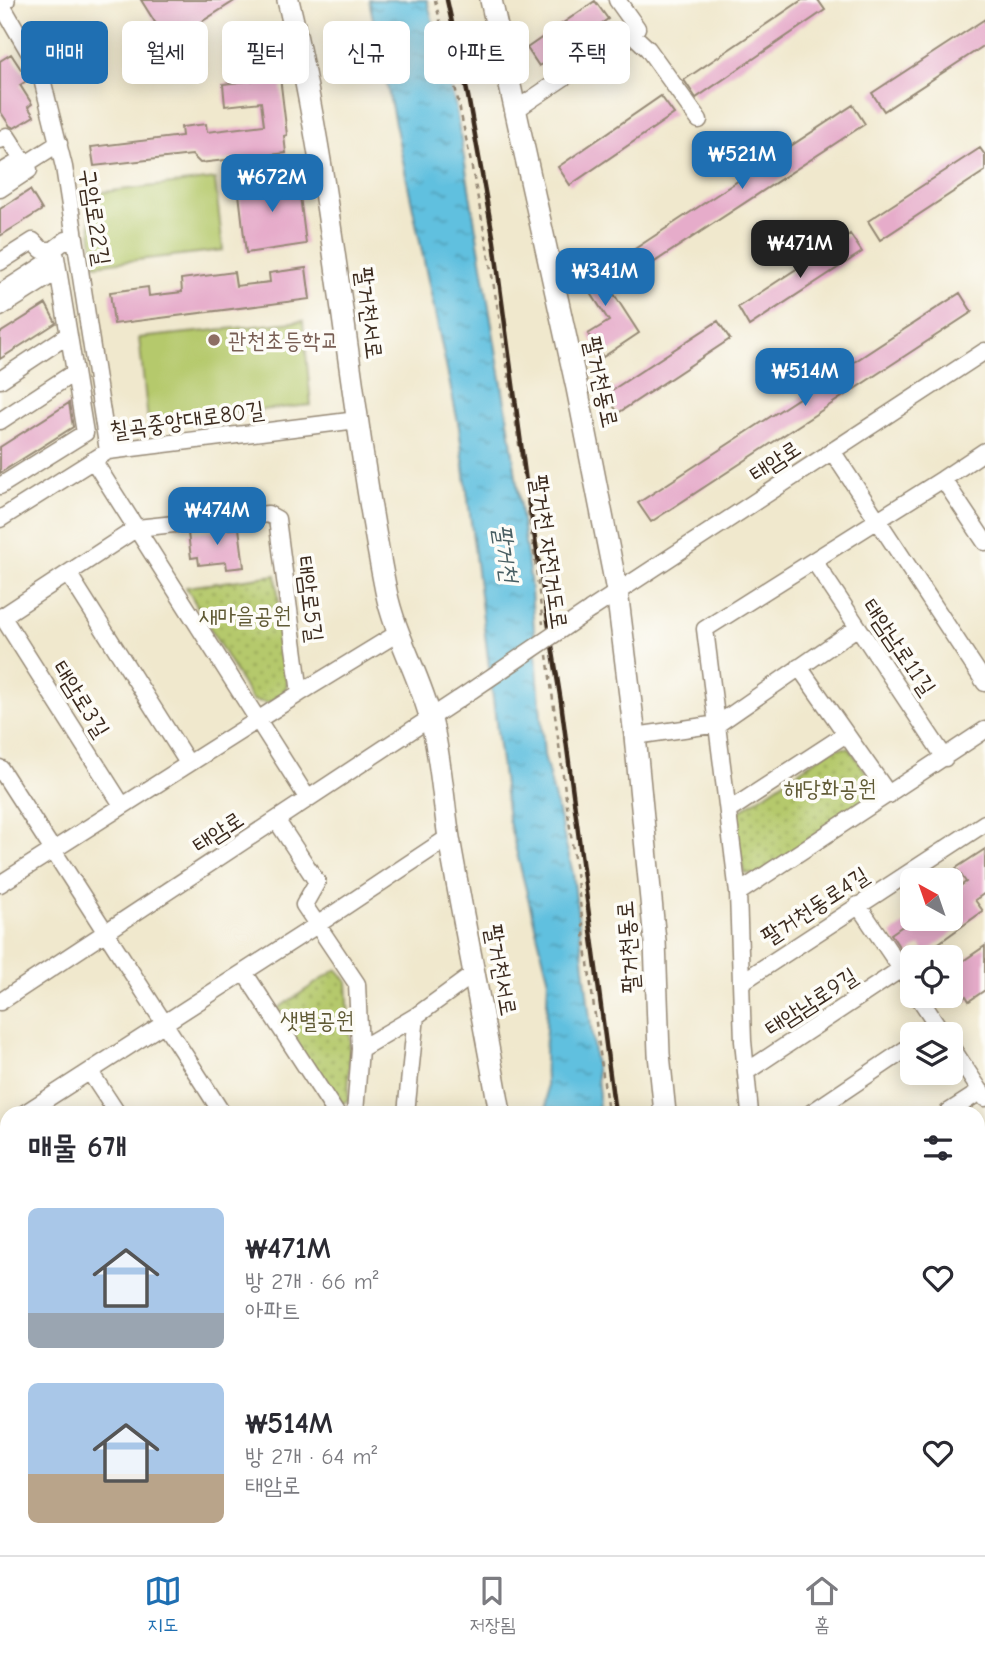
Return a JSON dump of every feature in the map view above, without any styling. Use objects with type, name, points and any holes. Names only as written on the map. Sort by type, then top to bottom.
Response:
[{"type":"main road","name":"팔거천서로","points":[[288,0],[300,52],[334,245],[357,420],[387,594],[398,633],[431,719],[449,837],[499,1106]]},
{"type":"main road","name":"팔거천동로","points":[[491,0],[577,388],[617,591],[635,736],[655,941],[659,1054],[664,1106]]},
{"type":"street","points":[[617,0],[636,28],[630,32],[648,49],[699,120]]},
{"type":"street","name":"구암로22길","points":[[1,2],[40,71],[59,143],[108,452]]},
{"type":"street","points":[[514,111],[554,84]]},
{"type":"street","points":[[0,189],[29,170],[3,138]]},
{"type":"street","points":[[0,173],[15,164],[26,164],[59,143]]},
{"type":"street","points":[[0,309],[55,259],[66,240],[75,238]]},
{"type":"street","points":[[0,262],[33,241],[55,259],[85,433],[0,486]]},
{"type":"street","points":[[0,293],[55,259]]},
{"type":"street","points":[[0,380],[68,335]]},
{"type":"street","name":"태암로","points":[[0,1002],[431,719],[617,591],[985,351]]},
{"type":"street","points":[[0,421],[75,372]]},
{"type":"street","name":"칠곡중앙대로80길","points":[[0,519],[108,452],[357,420]]},
{"type":"street","points":[[0,427],[3,432],[0,433]]},
{"type":"street","points":[[832,451],[985,683]]},
{"type":"street","points":[[718,724],[705,629],[985,451]]},
{"type":"street","points":[[93,460],[308,799]]},
{"type":"street","points":[[943,479],[985,542]]},
{"type":"street","name":"태암로5길","points":[[33,597],[137,528],[268,514],[277,519],[300,693]]},
{"type":"street","name":"태암남로11길","points":[[814,561],[945,758]]},
{"type":"street","points":[[68,573],[188,763]]},
{"type":"street","name":"태암로3길","points":[[33,597],[1,617],[122,805]]},
{"type":"street","points":[[635,736],[718,724],[858,627]]},
{"type":"street","points":[[0,884],[257,719],[398,633]]},
{"type":"street","points":[[799,667],[889,795]]},
{"type":"street","name":"팔거천동로4길","points":[[718,724],[738,893],[749,1106]]},
{"type":"street","points":[[738,893],[985,730]]},
{"type":"street","points":[[728,811],[846,734]]},
{"type":"street","points":[[0,768],[217,1106]]},
{"type":"street","points":[[277,821],[317,882],[304,905],[357,984],[360,1049],[356,1106]]},
{"type":"street","name":"팔거천동로4길","points":[[742,982],[985,823]]},
{"type":"street","points":[[36,1106],[449,837]]},
{"type":"street","points":[[858,905],[900,968]]},
{"type":"street","name":"태암남로9길","points":[[746,1072],[900,970]]},
{"type":"street","points":[[244,972],[331,1106]]},
{"type":"street","points":[[360,1049],[416,1016],[475,973]]},
{"type":"street","points":[[407,1106],[416,1016]]},
{"type":"street","points":[[821,1106],[900,1053]]},
{"type":"street","points":[[961,1106],[983,1095],[963,1065]]},
{"type":"street","points":[[90,1072],[112,1106]]},
{"type":"path","name":"팔거천 자전거도로","points":[[435,0],[458,93],[496,298],[544,625]]},
{"type":"path","name":"팔거천 자전거도로","points":[[547,651],[607,1106]]},
{"type":"green space","points":[[215,179],[223,250],[95,265],[87,194]]},
{"type":"green space","points":[[303,321],[311,405],[148,421],[139,338]]},
{"type":"green space","name":"새마을공원","points":[[276,575],[287,684],[284,695],[267,703],[252,700],[186,587]]},
{"type":"green space","name":"해당화공원","points":[[833,748],[849,748],[875,785],[871,798],[757,875],[744,873],[734,821],[740,811]]},
{"type":"green space","name":"샛별공원","points":[[337,969],[347,982],[350,1041],[348,1100],[336,1106],[274,1011]]},
{"type":"water","name":"팔거천","points":[[369,0],[427,0],[433,21],[424,21],[424,84],[450,84],[455,104],[510,433],[530,578],[544,755],[573,873],[598,1106],[547,1106],[545,1054],[548,977],[508,818],[459,427],[387,84],[410,84],[410,21],[373,21]]},
{"type":"building","points":[[141,0],[236,0],[203,21],[154,21]]},
{"type":"building","points":[[802,0],[818,0],[825,10],[696,98],[684,80]]},
{"type":"building","points":[[595,1],[608,19],[605,21],[566,21]]},
{"type":"building","points":[[985,19],[985,45],[884,111],[872,93]]},
{"type":"building","points":[[543,37],[543,63],[539,66],[529,51],[529,47]]},
{"type":"building","points":[[11,54],[21,69],[20,85],[32,104],[28,107],[34,116],[14,128],[0,111],[0,61]]},
{"type":"building","points":[[223,84],[281,84],[287,135],[284,136],[286,153],[200,163],[192,155],[94,166],[91,147],[182,136],[181,127],[206,124],[207,132],[264,125],[261,102],[225,106]]},
{"type":"building","points":[[661,96],[674,114],[570,185],[558,167]]},
{"type":"building","points":[[853,105],[865,124],[630,278],[618,260]]},
{"type":"building","points":[[980,148],[985,155],[985,171],[880,240],[868,221]]},
{"type":"building","points":[[297,172],[306,244],[246,253],[238,185],[280,180],[279,174]]},
{"type":"building","points":[[30,190],[42,210],[0,236],[0,209]]},
{"type":"building","points":[[850,234],[862,252],[749,326],[738,307]]},
{"type":"building","points":[[586,251],[639,333],[603,357],[588,334],[609,321],[570,261]]},
{"type":"building","points":[[306,268],[310,299],[114,324],[110,292],[148,287],[149,296],[182,292],[181,279],[234,272],[236,286],[270,282],[269,273]]},
{"type":"building","points":[[960,293],[972,312],[651,522],[638,503]]},
{"type":"building","points":[[46,304],[56,323],[0,359],[0,333]]},
{"type":"building","points":[[718,321],[730,339],[618,413],[606,394]]},
{"type":"building","points":[[69,403],[73,427],[0,473],[0,447]]},
{"type":"building","points":[[239,528],[244,567],[227,569],[226,562],[199,565],[198,557],[191,558],[188,533]]},
{"type":"building","points":[[985,849],[985,893],[975,900],[983,911],[963,925],[963,884],[966,882],[963,868],[956,868]]},
{"type":"building","points":[[900,928],[900,931],[955,931],[936,945],[900,945],[900,948],[891,934]]},
{"type":"building","points":[[985,946],[985,990],[969,1001],[966,996],[963,998],[963,961]]},
{"type":"railway","points":[[447,0],[468,96],[494,242],[527,489],[561,702],[614,1106]]},
{"type":"place","name":"관천초등학교","points":[[214,340]]}]
